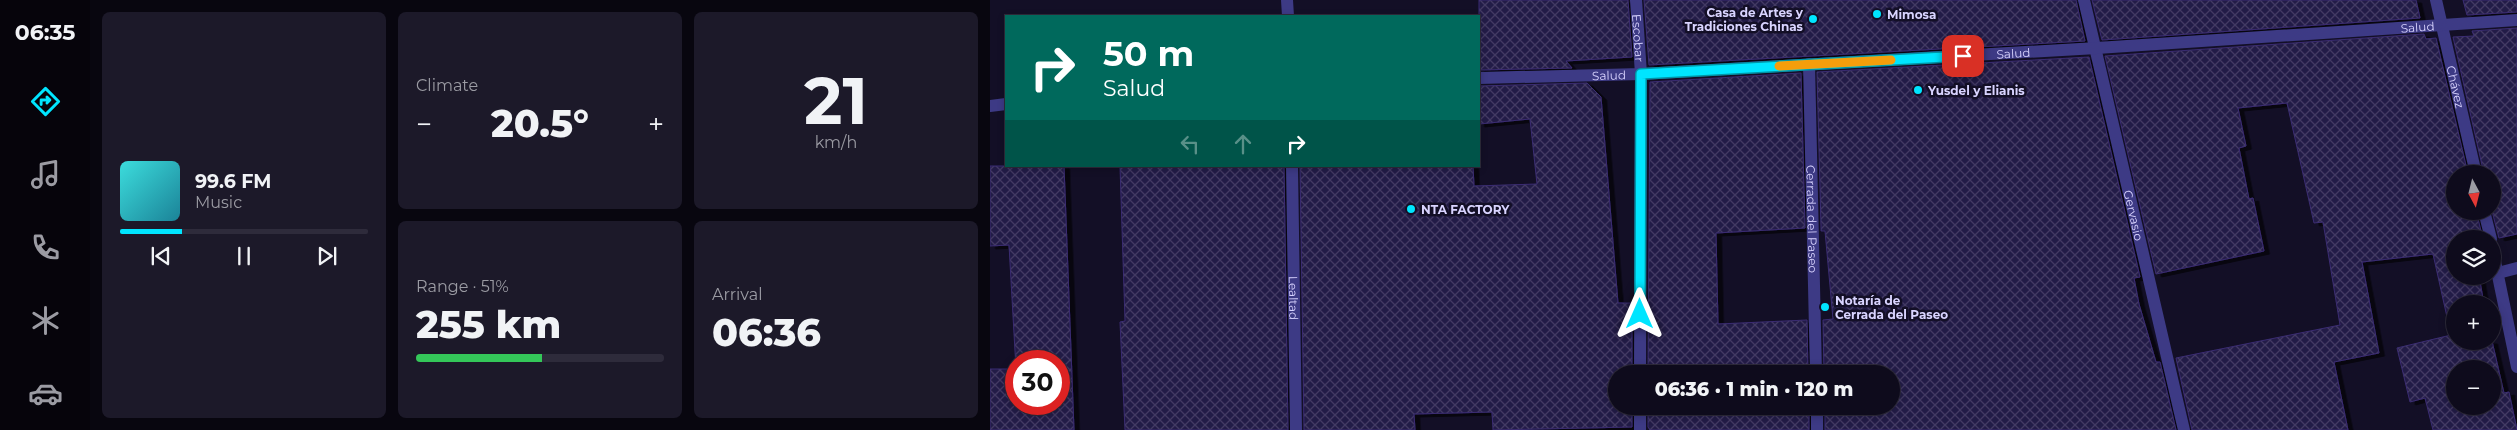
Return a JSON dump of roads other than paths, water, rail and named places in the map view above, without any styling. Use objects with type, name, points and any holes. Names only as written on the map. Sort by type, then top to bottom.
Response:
[{"type":"street","points":[[1287,0],[1288,15]]},
{"type":"street","name":"Escobar","points":[[1636,0],[1641,74],[1640,365]]},
{"type":"street","name":"Gervasio","points":[[2084,0],[2097,48],[2184,430]]},
{"type":"street","name":"Chávez","points":[[2436,0],[2474,165]]},
{"type":"street","name":"Salud","points":[[1480,78],[1641,74],[2097,48],[2517,20]]},
{"type":"street","name":"Cerrada del Paseo","points":[[1809,64],[1816,365]]},
{"type":"street","points":[[990,106],[1005,104]]},
{"type":"street","name":"Lealtad","points":[[1292,167],[1296,430]]},
{"type":"street","points":[[2501,272],[2517,268]]},
{"type":"street","points":[[2500,285],[2517,367]]},
{"type":"street","points":[[1640,415],[1640,430]]},
{"type":"street","points":[[1817,415],[1817,430]]},
{"type":"place","name":"Mimosa","points":[[1877,14]]},
{"type":"place","name":"Casa de Artes y Tradiciones Chinas","points":[[1813,19]]},
{"type":"place","name":"Yusdel y Elianis","points":[[1918,90]]},
{"type":"place","name":"NTA FACTORY","points":[[1411,209]]},
{"type":"place","name":"Notaría de Cerrada del Paseo","points":[[1825,307]]}]
